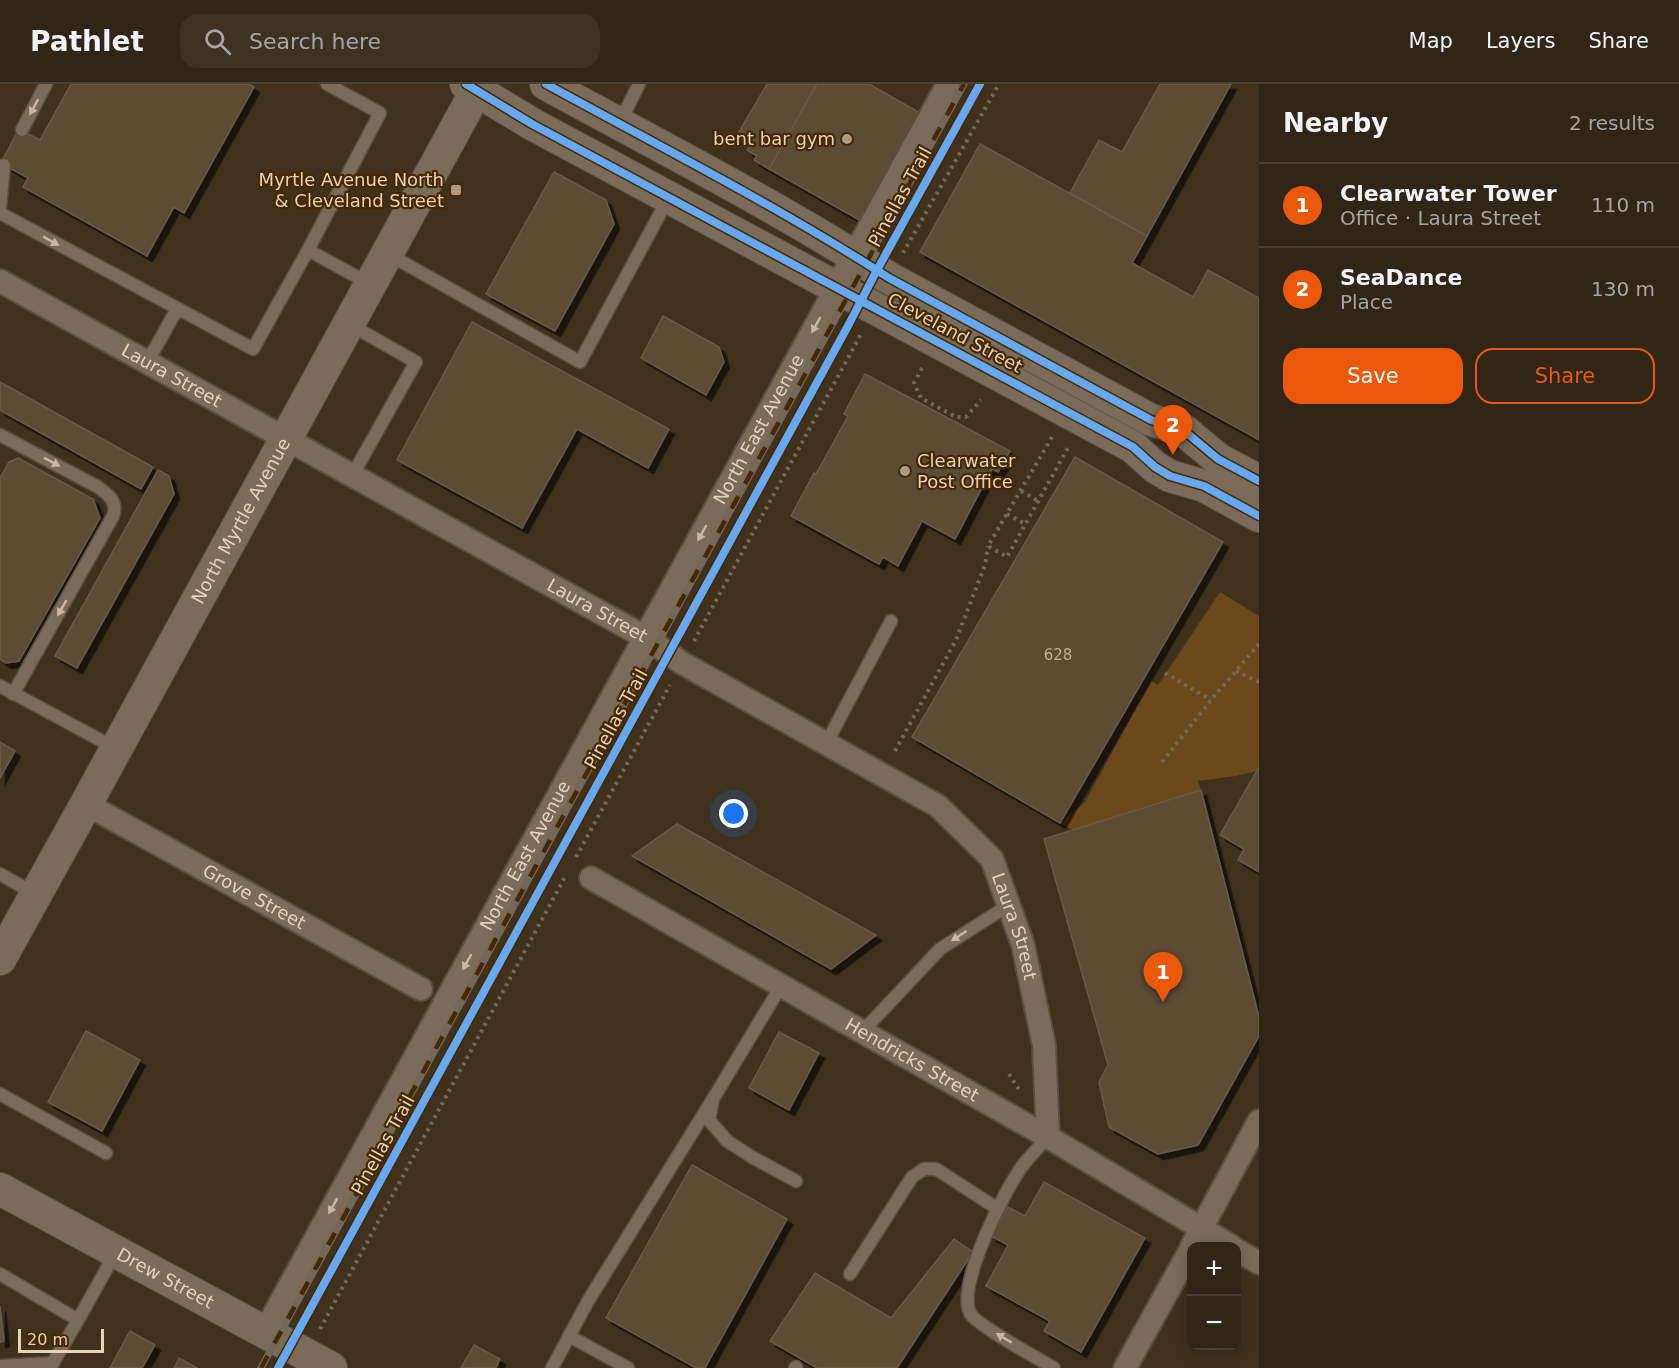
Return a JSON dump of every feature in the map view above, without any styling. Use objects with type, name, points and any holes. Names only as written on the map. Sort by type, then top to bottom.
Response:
[{"type":"street","name":"Cleveland Street","points":[[546,84],[854,255],[890,278],[1151,420],[1182,429],[1218,459],[1259,481]]},
{"type":"street","name":"North East Avenue","points":[[265,1331],[948,84]]},
{"type":"street","name":"Cleveland Street","points":[[474,86],[532,124],[1132,447],[1155,467],[1170,476],[1204,486],[1259,516]]},
{"type":"street","name":"North Myrtle Avenue","points":[[0,959],[387,253],[474,86]]},
{"type":"street","name":"Laura Street","points":[[0,281],[645,637],[682,663],[938,806],[992,859],[1023,945],[1044,1045],[1047,1137]]},
{"type":"street","name":"Grove Street","points":[[86,804],[421,989]]},
{"type":"street","name":"Hendricks Street","points":[[591,878],[1047,1137],[1195,1241]]},
{"type":"street","points":[[1125,1368],[1259,1121]]},
{"type":"street","name":"Drew Street","points":[[1,1191],[319,1361]]},
{"type":"street","points":[[1241,1253],[1259,1263]]},
{"type":"lane","points":[[22,130],[46,84]]},
{"type":"lane","points":[[4,165],[0,210],[253,349],[380,114],[327,84]]},
{"type":"lane","points":[[619,123],[639,84]]},
{"type":"lane","points":[[387,253],[580,362],[669,197]]},
{"type":"lane","points":[[308,250],[370,284]]},
{"type":"lane","points":[[147,363],[177,309]]},
{"type":"lane","points":[[348,323],[416,362],[352,476]]},
{"type":"lane","points":[[1,437],[98,487],[113,499],[116,509],[13,694]]},
{"type":"lane","points":[[826,744],[891,621]]},
{"type":"lane","points":[[0,686],[116,748]]},
{"type":"lane","points":[[0,874],[35,894]]},
{"type":"lane","points":[[862,1032],[940,949],[1009,905]]},
{"type":"lane","points":[[552,1368],[588,1301],[781,986]]},
{"type":"lane","points":[[0,1094],[106,1153]]},
{"type":"lane","points":[[713,1099],[709,1120],[727,1141],[795,1181]]},
{"type":"lane","points":[[1047,1137],[1023,1166],[998,1209],[979,1250],[967,1295],[970,1314],[984,1327],[1054,1368]]},
{"type":"lane","points":[[850,1274],[912,1177],[924,1169],[936,1169],[998,1209]]},
{"type":"lane","points":[[0,1366],[51,1365],[116,1251]]},
{"type":"lane","points":[[0,1274],[78,1320]]},
{"type":"lane","points":[[569,1336],[628,1368]]},
{"type":"path","points":[[919,374],[914,383],[921,398],[956,417],[966,417],[978,404]]},
{"type":"path","points":[[895,751],[956,640],[985,565],[988,546],[1053,436]]},
{"type":"path","points":[[988,546],[1007,557],[1069,446]]},
{"type":"path","points":[[1021,490],[1038,501]]},
{"type":"path","points":[[1007,514],[1025,524]]},
{"type":"path","points":[[1161,762],[1259,644]]},
{"type":"path","points":[[1236,671],[1259,682]]},
{"type":"path","points":[[1165,673],[1211,700]]},
{"type":"shaded area","points":[[1220,592],[1259,616],[1259,767],[1257,771],[1198,781],[1201,790],[1073,830],[1060,823],[1085,802],[1151,681],[1158,685]]},
{"type":"building","points":[[71,84],[249,84],[254,87],[184,213],[174,207],[147,256],[23,187],[28,178],[1,163],[19,129],[40,140]]},
{"type":"building","points":[[767,84],[817,84],[769,169],[754,160],[757,156],[747,150],[750,145],[736,137]]},
{"type":"building","points":[[817,84],[869,84],[922,114],[861,221],[769,169]]},
{"type":"building","points":[[1160,84],[1231,84],[1147,236],[1070,193],[1099,140],[1122,152]]},
{"type":"building","points":[[980,144],[1147,236],[1132,263],[1193,297],[1208,270],[1259,298],[1259,440],[920,252]]},
{"type":"building","points":[[554,172],[606,200],[614,224],[555,331],[486,294]]},
{"type":"building","points":[[663,316],[719,347],[724,362],[706,395],[641,358]]},
{"type":"building","points":[[472,322],[669,429],[648,468],[577,429],[522,528],[397,460]]},
{"type":"building","name":"Clearwater Post Office","points":[[865,374],[1010,451],[998,472],[992,469],[955,539],[922,521],[898,566],[883,557],[879,564],[791,516],[848,416],[844,414]]},
{"type":"building","points":[[0,382],[153,467],[141,489],[0,410]]},
{"type":"building","points":[[1075,457],[1223,542],[1060,823],[912,737]]},
{"type":"building","points":[[18,458],[93,499],[100,518],[19,661],[6,663],[0,659],[0,478],[9,462]]},
{"type":"building","points":[[158,470],[169,476],[174,494],[77,668],[55,656]]},
{"type":"building","points":[[0,742],[15,751],[0,778]]},
{"type":"building","points":[[1259,767],[1259,872],[1238,860],[1244,849],[1220,835]]},
{"type":"building","points":[[1201,790],[1259,1017],[1259,1036],[1198,1145],[1158,1154],[1109,1127],[1099,1082],[1108,1065],[1044,839]]},
{"type":"building","points":[[677,824],[876,935],[831,969],[632,856]]},
{"type":"building","points":[[86,1031],[140,1060],[102,1131],[48,1102]]},
{"type":"building","points":[[779,1032],[819,1053],[789,1110],[749,1088]]},
{"type":"building","points":[[692,1165],[787,1219],[705,1368],[696,1368],[606,1318]]},
{"type":"building","points":[[1044,1182],[1145,1238],[1081,1352],[1044,1331],[1050,1321],[986,1286],[1008,1245],[991,1236],[1008,1207],[1025,1216]]},
{"type":"building","points":[[954,1239],[973,1252],[897,1368],[817,1368],[770,1341],[815,1273],[891,1318]]},
{"type":"building","points":[[0,1306],[4,1341],[0,1342]]},
{"type":"building","points":[[130,1331],[155,1345],[142,1368],[110,1368]]},
{"type":"building","points":[[474,1345],[500,1359],[496,1368],[461,1368]]},
{"type":"building","points":[[179,1358],[197,1368],[174,1368]]},
{"type":"railway","points":[[261,1368],[964,84]]},
{"type":"cycle path","points":[[466,84],[532,124],[1133,447],[1155,467],[1170,476],[1204,486],[1259,516]]},
{"type":"cycle path","points":[[546,84],[762,202],[889,278],[1151,420],[1182,429],[1218,459],[1259,481]]},
{"type":"cycle path","name":"Pinellas Trail","points":[[278,1368],[980,84]]},
{"type":"place","name":"bent bar gym","points":[[847,139]]},
{"type":"place","name":"Myrtle Avenue North & Cleveland Street","points":[[456,190]]},
{"type":"place","name":"SeaDance","points":[[1173,455]]},
{"type":"place","name":"Clearwater Post Office","points":[[905,471]]},
{"type":"place","name":"Clearwater Tower","points":[[1163,1002]]}]
